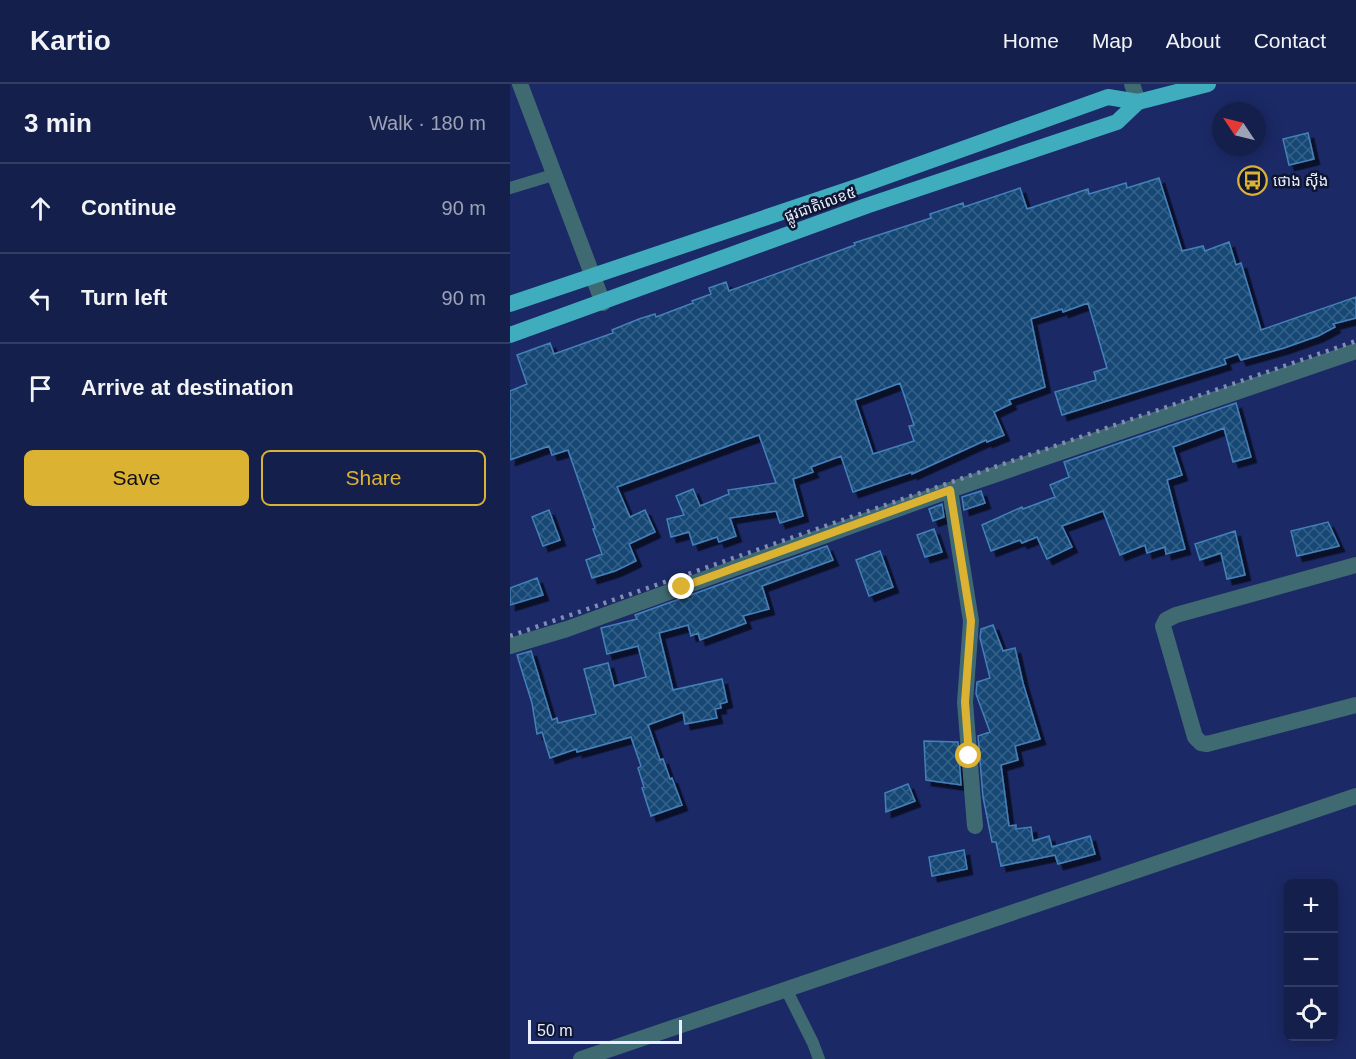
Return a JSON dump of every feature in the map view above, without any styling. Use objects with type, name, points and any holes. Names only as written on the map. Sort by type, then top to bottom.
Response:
[{"type":"highway","name":"ផ្លូវជាតិលេខ៥","points":[[510,304],[851,189],[1108,97],[1138,102],[1208,84]]},
{"type":"highway","name":"ផ្លូវជាតិលេខ៥","points":[[510,335],[866,206],[1117,122],[1138,102]]},
{"type":"street","points":[[510,87],[519,84],[603,303]]},
{"type":"street","points":[[1132,84],[1138,102]]},
{"type":"street","points":[[510,646],[567,629],[950,490],[1356,351]]},
{"type":"street","points":[[950,490],[971,621],[965,702],[975,826]]},
{"type":"street","points":[[1356,565],[1176,615],[1166,620],[1163,626],[1194,737],[1201,743],[1207,744],[1356,705]]},
{"type":"street","points":[[581,1059],[1356,795]]},
{"type":"lane","points":[[510,188],[553,175]]},
{"type":"lane","points":[[786,989],[819,1059]]},
{"type":"building","points":[[1308,133],[1314,159],[1289,165],[1283,139]]},
{"type":"building","points":[[1159,178],[1182,251],[1203,246],[1205,251],[1229,242],[1236,265],[1241,263],[1261,330],[1356,297],[1356,318],[1333,324],[1335,327],[1318,336],[1284,348],[1241,360],[1238,354],[1224,359],[1226,364],[1062,415],[1055,392],[1096,380],[1094,372],[1107,368],[1088,303],[1063,312],[1062,309],[1031,319],[1045,387],[1009,400],[1011,404],[994,412],[1004,435],[987,442],[986,440],[912,474],[912,472],[853,492],[841,456],[811,467],[813,472],[793,479],[803,516],[780,523],[776,511],[730,518],[736,536],[719,542],[717,537],[693,545],[689,532],[671,537],[667,519],[684,515],[676,496],[693,489],[700,506],[729,494],[728,490],[776,483],[759,435],[744,440],[617,487],[630,517],[645,510],[655,532],[629,544],[636,561],[592,578],[586,560],[602,554],[568,450],[552,455],[549,446],[510,460],[510,391],[527,384],[517,355],[550,343],[554,354],[613,333],[612,330],[639,319],[655,314],[656,317],[693,303],[692,301],[711,294],[709,288],[726,282],[729,291],[855,245],[854,243],[931,218],[930,214],[963,203],[964,207],[1020,188],[1027,209],[1088,189],[1089,194],[1126,183],[1127,188]],"holes":[[[900,383],[914,425],[909,426],[914,441],[873,454],[855,400]]]},
{"type":"building","points":[[1236,403],[1251,457],[1233,462],[1224,428],[1173,447],[1182,475],[1167,480],[1185,549],[1166,554],[1165,547],[1147,553],[1145,545],[1120,555],[1103,511],[1062,526],[1072,547],[1047,559],[1037,537],[1022,543],[1020,540],[991,551],[982,525],[1022,507],[1023,509],[1055,497],[1050,485],[1069,477],[1064,462]]},
{"type":"building","points":[[981,491],[985,503],[964,510],[962,497]]},
{"type":"building","points":[[942,504],[944,517],[933,521],[929,509]]},
{"type":"building","points":[[549,510],[560,540],[543,546],[532,517]]},
{"type":"building","points":[[1328,522],[1339,546],[1297,556],[1291,531]]},
{"type":"building","points":[[934,529],[942,552],[925,557],[917,535]]},
{"type":"building","points":[[1235,531],[1245,575],[1227,579],[1221,553],[1200,560],[1195,544]]},
{"type":"building","points":[[827,546],[833,560],[762,586],[769,609],[743,616],[746,623],[700,640],[698,633],[691,636],[688,625],[659,633],[673,690],[722,679],[727,702],[720,704],[721,708],[715,709],[717,718],[685,724],[683,712],[648,725],[660,760],[663,759],[682,805],[651,816],[638,768],[641,766],[631,737],[577,752],[576,749],[550,758],[542,732],[537,734],[532,703],[517,655],[531,651],[552,720],[557,718],[558,723],[596,714],[584,669],[608,663],[614,686],[646,677],[638,646],[607,654],[601,628],[637,619],[635,615]]},
{"type":"building","points":[[880,551],[893,587],[869,596],[856,560]]},
{"type":"building","points":[[537,578],[543,595],[510,605],[510,588]]},
{"type":"building","points":[[993,625],[1003,651],[1015,648],[1040,739],[1015,746],[1018,760],[1001,765],[1009,826],[1016,825],[1016,829],[1031,827],[1033,841],[1049,836],[1052,847],[1090,836],[1095,854],[1058,864],[1055,855],[1001,866],[996,842],[992,842],[983,797],[978,736],[990,732],[976,694],[977,682],[990,678],[980,638],[981,629]]},
{"type":"building","points":[[924,741],[958,742],[961,785],[926,780]]},
{"type":"building","points":[[908,784],[915,801],[886,812],[885,793]]},
{"type":"building","points":[[964,850],[967,869],[932,876],[929,857]]},
{"type":"railway","points":[[510,636],[1356,341]]},
{"type":"place","name":"ថោង ស៊ីង","points":[[1252,180]]},
{"type":"route","points":[[682,587],[950,490],[971,621],[965,702],[969,756]]}]
